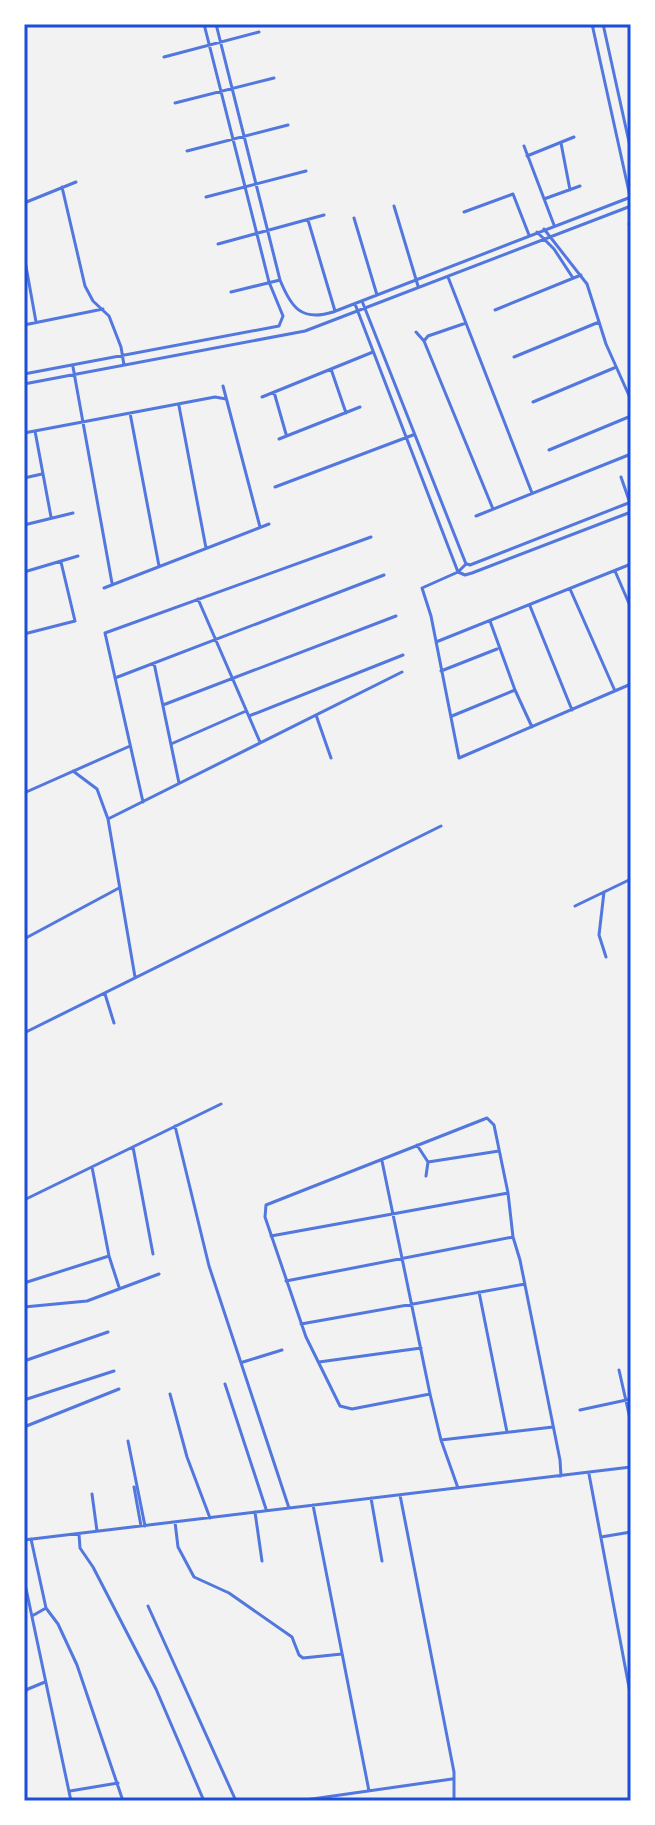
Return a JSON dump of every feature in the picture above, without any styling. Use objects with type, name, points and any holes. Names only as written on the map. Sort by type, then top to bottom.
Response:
[{"type":"street","points":[[204,24],[256,234],[269,282],[283,316],[279,326]]},
{"type":"street","points":[[216,24],[280,280],[288,299],[303,314],[319,316],[335,311],[554,225],[631,201]]},
{"type":"street","points":[[592,24],[631,201]]},
{"type":"street","points":[[603,24],[631,151]]},
{"type":"street","points":[[164,57],[259,32]]},
{"type":"street","points":[[604,76],[614,74]]},
{"type":"street","points":[[175,103],[274,78]]},
{"type":"street","points":[[187,151],[288,125]]},
{"type":"street","points":[[527,156],[574,137]]},
{"type":"street","points":[[561,143],[570,190]]},
{"type":"street","points":[[524,146],[554,225]]},
{"type":"street","points":[[206,197],[306,171]]},
{"type":"street","points":[[24,203],[76,182]]},
{"type":"street","points":[[544,199],[580,186]]},
{"type":"street","points":[[62,187],[85,286],[93,301],[109,316],[124,365]]},
{"type":"street","points":[[464,212],[513,194],[529,235]]},
{"type":"street","points":[[24,384],[305,331],[544,240],[631,201]]},
{"type":"street","points":[[394,206],[419,288]]},
{"type":"street","points":[[218,244],[324,215]]},
{"type":"street","points":[[354,218],[377,295]]},
{"type":"street","points":[[308,220],[335,311]]},
{"type":"street","points":[[631,223],[631,230]]},
{"type":"street","points":[[544,229],[581,275],[590,292],[615,367],[631,400]]},
{"type":"street","points":[[537,232],[573,278]]},
{"type":"street","points":[[24,255],[36,322]]},
{"type":"street","points":[[495,310],[581,275]]},
{"type":"street","points":[[448,277],[532,493]]},
{"type":"street","points":[[231,292],[280,280]]},
{"type":"street","points":[[362,301],[466,564]]},
{"type":"street","points":[[355,304],[458,572],[465,575],[472,573],[631,512]]},
{"type":"street","points":[[24,325],[103,309]]},
{"type":"street","points":[[514,357],[599,322]]},
{"type":"street","points":[[424,341],[428,336],[466,323]]},
{"type":"street","points":[[279,326],[284,335]]},
{"type":"street","points":[[24,374],[279,326]]},
{"type":"street","points":[[416,332],[424,341],[493,509]]},
{"type":"street","points":[[230,336],[231,344]]},
{"type":"street","points":[[262,397],[373,352]]},
{"type":"street","points":[[73,365],[112,583]]},
{"type":"street","points":[[533,402],[615,367]]},
{"type":"street","points":[[331,369],[346,413]]},
{"type":"street","points":[[223,386],[260,527]]},
{"type":"street","points":[[274,392],[287,436]]},
{"type":"street","points":[[24,433],[215,397],[226,399]]},
{"type":"street","points":[[178,406],[206,548]]},
{"type":"street","points":[[279,439],[360,407]]},
{"type":"street","points":[[130,413],[159,566]]},
{"type":"street","points":[[549,450],[631,416]]},
{"type":"street","points":[[35,431],[51,517]]},
{"type":"street","points":[[275,487],[414,434]]},
{"type":"street","points":[[476,516],[631,454]]},
{"type":"street","points":[[24,478],[42,474]]},
{"type":"street","points":[[621,477],[631,504],[466,564],[458,572],[422,588],[459,758],[631,684]]},
{"type":"street","points":[[24,525],[73,513]]},
{"type":"street","points":[[104,588],[269,524]]},
{"type":"street","points":[[143,802],[105,633],[371,537]]},
{"type":"street","points":[[24,572],[78,556]]},
{"type":"street","points":[[24,634],[75,621],[61,562]]},
{"type":"street","points":[[436,642],[631,564]]},
{"type":"street","points":[[615,571],[631,608]]},
{"type":"street","points":[[115,678],[384,575]]},
{"type":"street","points":[[570,589],[615,691]]},
{"type":"street","points":[[198,599],[260,743]]},
{"type":"street","points":[[529,605],[572,710]]},
{"type":"street","points":[[163,705],[396,616]]},
{"type":"street","points":[[490,621],[532,727]]},
{"type":"street","points":[[441,671],[499,648]]},
{"type":"street","points":[[249,716],[403,655]]},
{"type":"street","points":[[154,663],[179,783]]},
{"type":"street","points":[[108,819],[402,672]]},
{"type":"street","points":[[450,716],[515,690]]},
{"type":"street","points":[[171,744],[246,711]]},
{"type":"street","points":[[316,715],[331,758]]},
{"type":"street","points":[[24,793],[130,746]]},
{"type":"street","points":[[73,771],[97,789],[108,819],[135,977]]},
{"type":"street","points":[[24,1033],[441,826]]},
{"type":"street","points":[[575,906],[631,879]]},
{"type":"street","points":[[24,939],[121,887]]},
{"type":"street","points":[[604,892],[599,935],[606,957]]},
{"type":"street","points":[[105,994],[114,1023]]},
{"type":"street","points":[[24,1200],[221,1104]]},
{"type":"street","points":[[430,1394],[352,1409],[340,1406],[301,1324],[265,1217],[266,1205],[487,1118],[494,1125],[561,1476]]},
{"type":"street","points":[[175,1126],[209,1266],[289,1508]]},
{"type":"street","points":[[417,1145],[428,1162],[426,1176]]},
{"type":"street","points":[[133,1147],[153,1254]]},
{"type":"street","points":[[428,1162],[499,1151]]},
{"type":"street","points":[[382,1161],[430,1394],[441,1440],[458,1488]]},
{"type":"street","points":[[92,1167],[109,1256],[119,1287]]},
{"type":"street","points":[[271,1236],[508,1193]]},
{"type":"street","points":[[286,1281],[513,1237]]},
{"type":"street","points":[[24,1283],[109,1256]]},
{"type":"street","points":[[24,1307],[87,1301],[159,1274]]},
{"type":"street","points":[[301,1324],[525,1284]]},
{"type":"street","points":[[479,1292],[507,1432]]},
{"type":"street","points":[[24,1361],[108,1332]]},
{"type":"street","points":[[319,1362],[421,1348]]},
{"type":"street","points":[[243,1362],[282,1350]]},
{"type":"street","points":[[619,1370],[631,1423]]},
{"type":"street","points":[[24,1400],[114,1371]]},
{"type":"street","points":[[225,1384],[266,1511]]},
{"type":"street","points":[[24,1427],[119,1389]]},
{"type":"street","points":[[170,1394],[187,1457],[210,1518]]},
{"type":"street","points":[[580,1410],[628,1400]]},
{"type":"street","points":[[441,1440],[554,1427]]},
{"type":"street","points":[[128,1441],[143,1526]]},
{"type":"street","points":[[24,1540],[631,1467]]},
{"type":"street","points":[[588,1472],[631,1698]]},
{"type":"street","points":[[134,1487],[143,1526]]},
{"type":"street","points":[[92,1494],[97,1531]]},
{"type":"street","points":[[400,1495],[454,1772],[454,1801]]},
{"type":"street","points":[[371,1498],[382,1561]]},
{"type":"street","points":[[313,1505],[369,1791]]},
{"type":"street","points":[[255,1512],[262,1561]]},
{"type":"street","points":[[175,1522],[178,1547],[194,1577],[229,1593],[292,1637],[303,1658],[342,1654]]},
{"type":"street","points":[[601,1537],[631,1532]]},
{"type":"street","points":[[80,1533],[80,1548],[93,1567],[156,1689],[204,1801]]},
{"type":"street","points":[[31,1539],[46,1608],[58,1624],[77,1665],[123,1801]]},
{"type":"street","points":[[24,1579],[71,1801]]},
{"type":"street","points":[[148,1606],[236,1801]]},
{"type":"street","points":[[32,1616],[46,1608]]},
{"type":"street","points":[[24,1693],[45,1682]]},
{"type":"street","points":[[298,1801],[453,1779]]},
{"type":"street","points":[[69,1792],[118,1783]]}]
